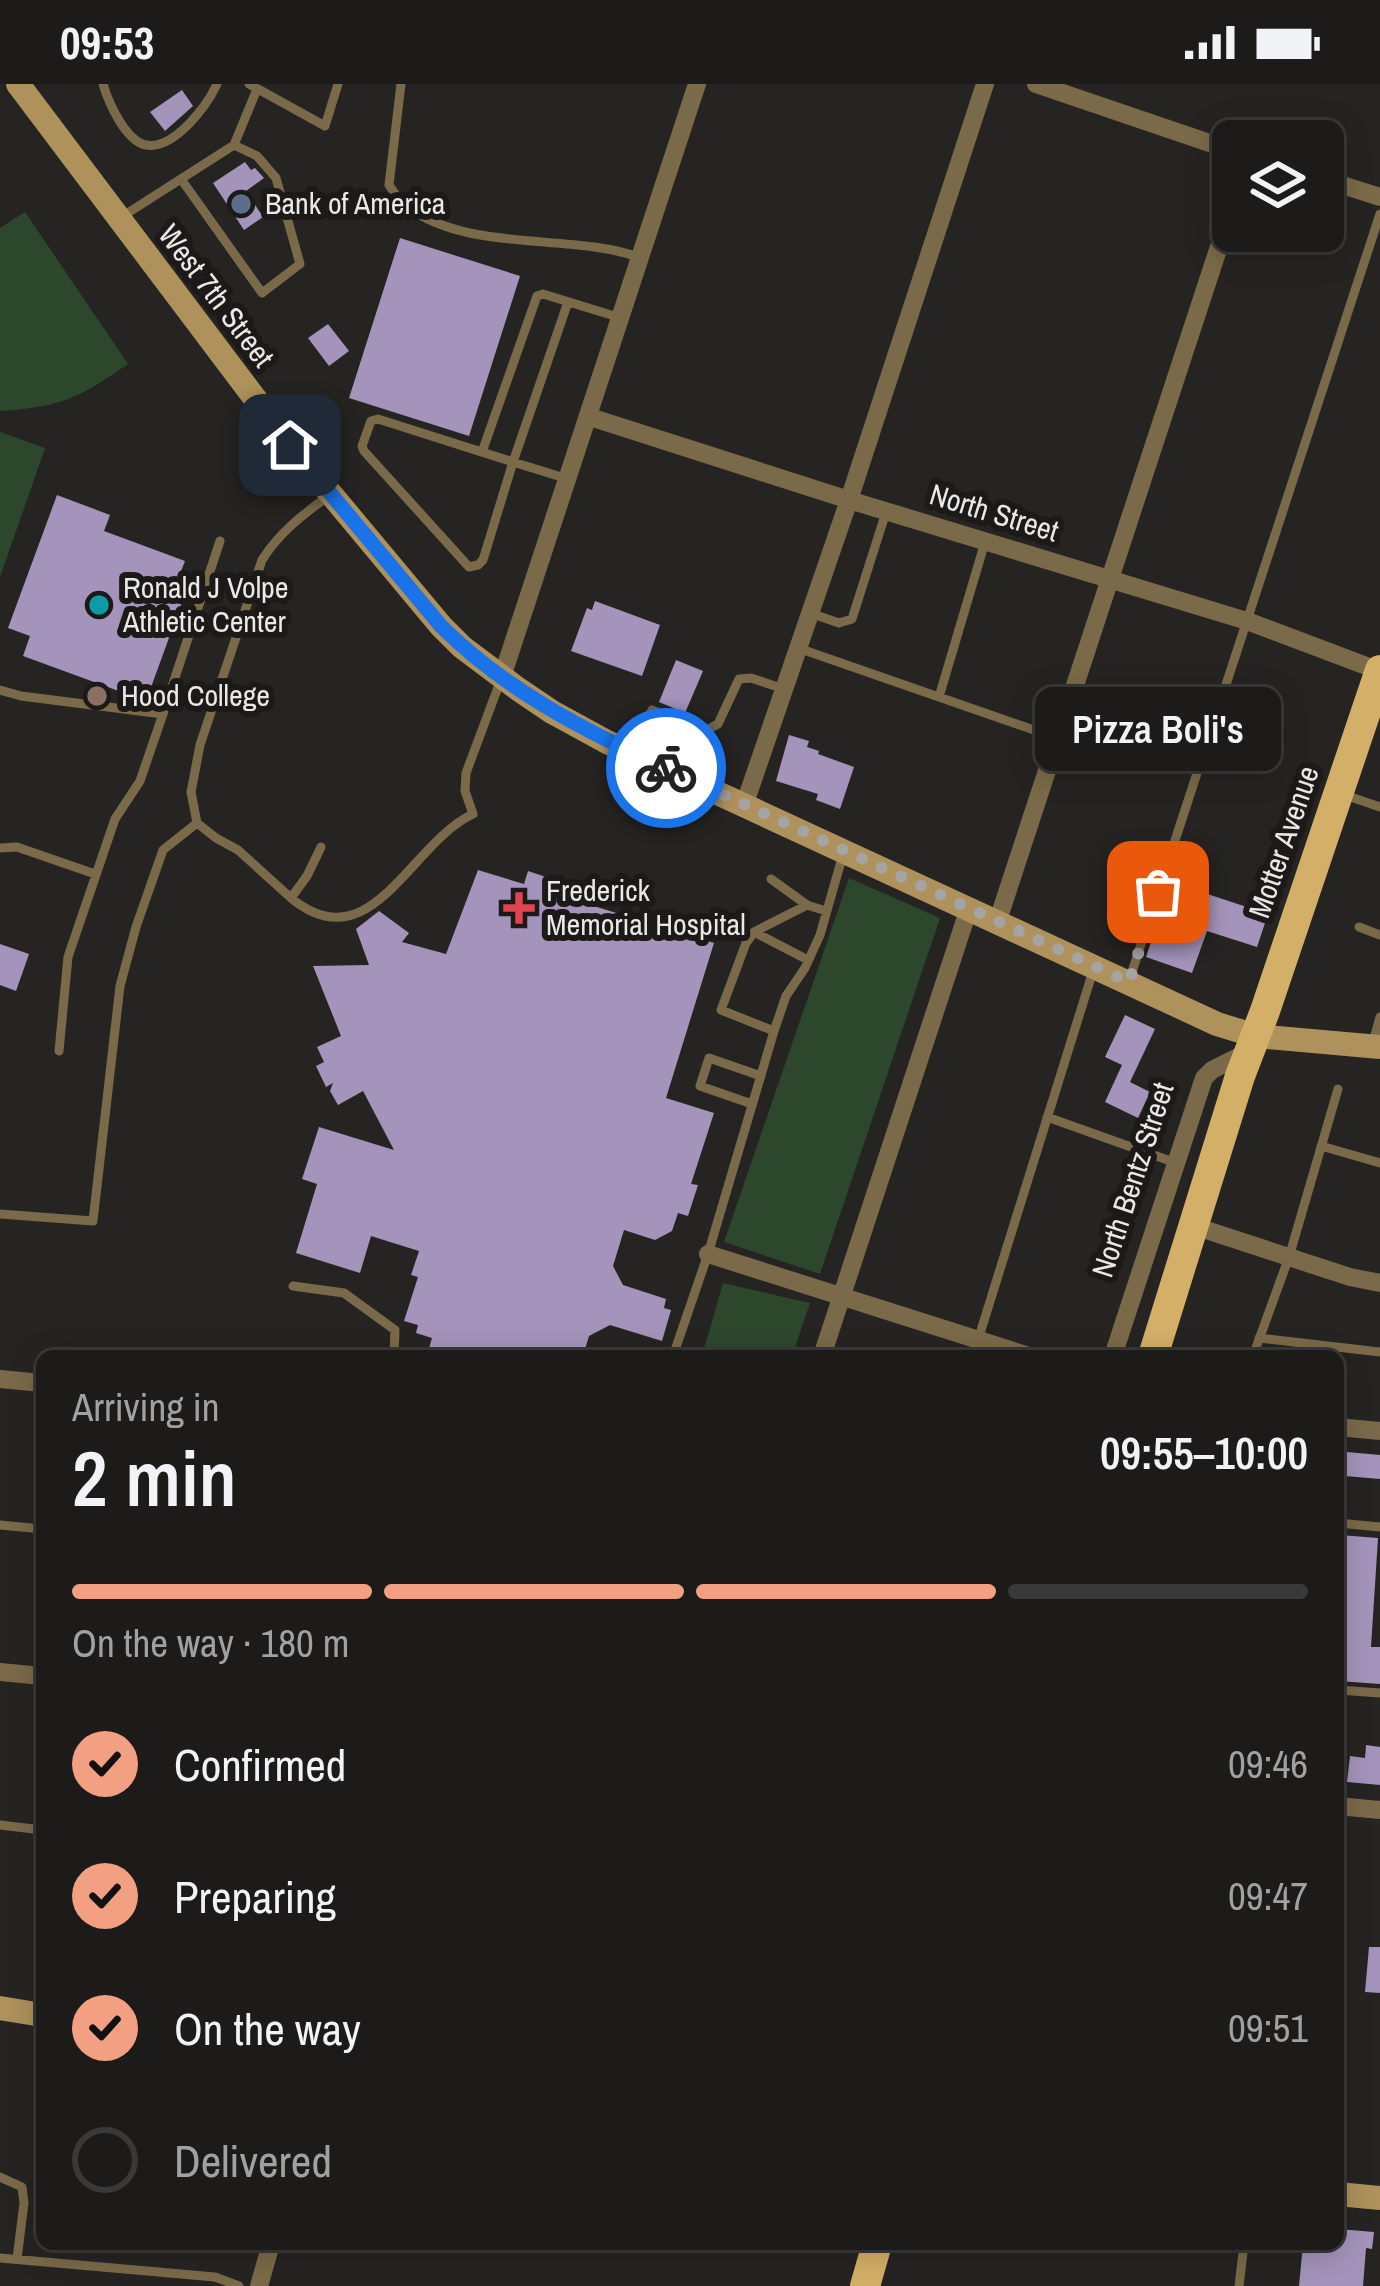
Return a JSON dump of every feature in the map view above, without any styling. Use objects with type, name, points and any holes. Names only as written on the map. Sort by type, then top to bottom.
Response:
[{"type":"main road","name":"West 7th Street","points":[[18,84],[290,445],[441,626],[502,677],[552,712],[631,752],[1253,1043],[1376,1046]]},
{"type":"main road","name":"Motter Avenue","points":[[1253,1043],[1380,670]]},
{"type":"main road","points":[[1155,1350],[1253,1043]]},
{"type":"main road","points":[[0,2008],[36,2014]]},
{"type":"main road","points":[[1344,2195],[1380,2198]]},
{"type":"main road","points":[[865,2286],[876,2250]]},
{"type":"street","points":[[0,97],[18,84]]},
{"type":"street","points":[[502,677],[698,84]]},
{"type":"street","points":[[745,803],[985,84]]},
{"type":"street","points":[[1036,84],[1212,144]]},
{"type":"street","points":[[1344,186],[1380,197]]},
{"type":"street","points":[[998,920],[1217,252]]},
{"type":"street","name":"North Street","points":[[590,416],[1247,621],[1380,670]]},
{"type":"street","points":[[824,1350],[969,908]]},
{"type":"street","name":"North Bentz Street","points":[[1116,1350],[1204,1078],[1253,1043]]},
{"type":"street","points":[[1194,1226],[1380,1283]]},
{"type":"street","points":[[708,1254],[842,1296],[975,1348]]},
{"type":"street","points":[[0,1379],[36,1382]]},
{"type":"street","points":[[1344,1428],[1380,1431]]},
{"type":"street","points":[[0,1672],[36,1675]]},
{"type":"street","points":[[1344,1807],[1380,1810]]},
{"type":"street","points":[[259,2286],[269,2250]]},
{"type":"lane","points":[[102,84],[129,134],[152,147],[172,137],[206,108],[217,84]]},
{"type":"lane","points":[[120,218],[233,145],[253,86],[325,126],[338,84]]},
{"type":"lane","points":[[401,84],[389,184],[403,205],[442,225],[641,258]]},
{"type":"lane","points":[[181,179],[262,293],[300,264],[276,178],[257,156],[233,145]]},
{"type":"lane","points":[[1129,982],[1380,214]]},
{"type":"lane","points":[[482,452],[537,296],[622,318]]},
{"type":"lane","points":[[568,302],[513,462],[483,560],[478,566],[469,567],[362,446],[370,422],[378,419],[513,462],[568,479]]},
{"type":"lane","points":[[331,494],[291,523],[262,560],[200,745],[191,793],[197,824],[238,850],[307,910],[353,917],[378,902],[456,822],[473,814],[465,791],[466,773],[502,677]]},
{"type":"lane","points":[[810,613],[839,623],[852,619],[886,511]]},
{"type":"lane","points":[[59,1051],[68,957],[115,819],[140,781],[220,541]]},
{"type":"lane","points":[[939,697],[985,542]]},
{"type":"lane","points":[[798,648],[1057,738]]},
{"type":"lane","points":[[631,752],[652,710],[705,731],[718,724],[739,679],[784,688]]},
{"type":"lane","points":[[0,691],[163,714]]},
{"type":"lane","points":[[1339,793],[1380,807]]},
{"type":"lane","points":[[0,1214],[93,1221],[113,1031],[130,947],[163,850],[197,824]]},
{"type":"lane","points":[[0,848],[16,847],[95,874]]},
{"type":"lane","points":[[291,898],[321,848]]},
{"type":"lane","points":[[675,1350],[774,1031],[786,996],[808,960],[844,850]]},
{"type":"lane","points":[[770,879],[807,905],[826,911]]},
{"type":"lane","points":[[774,1031],[722,1010],[754,932],[807,905]]},
{"type":"lane","points":[[1359,927],[1380,935]]},
{"type":"lane","points":[[754,932],[808,960]]},
{"type":"lane","points":[[975,1348],[1095,966]]},
{"type":"lane","points":[[1376,1046],[1380,1017]]},
{"type":"lane","points":[[752,1104],[700,1086],[710,1058],[761,1076]]},
{"type":"lane","points":[[1255,1350],[1289,1257],[1338,1089]]},
{"type":"lane","points":[[1047,1117],[1175,1163]]},
{"type":"lane","points":[[1321,1146],[1380,1163]]},
{"type":"lane","points":[[292,1286],[344,1293],[395,1330],[394,1350]]},
{"type":"lane","points":[[1259,1338],[1380,1352]]},
{"type":"lane","points":[[1344,1524],[1380,1527]]},
{"type":"lane","points":[[0,1525],[36,1528]]},
{"type":"lane","points":[[1344,1690],[1380,1693]]},
{"type":"lane","points":[[0,1825],[36,1829]]},
{"type":"lane","points":[[0,2177],[22,2187],[25,2203],[17,2259]]},
{"type":"lane","points":[[1239,2286],[1243,2250]]},
{"type":"lane","points":[[0,2258],[215,2277],[239,2286]]},
{"type":"green space","points":[[25,212],[128,364],[68,399],[0,411],[0,228]]},
{"type":"green space","points":[[0,432],[45,448],[0,577]]},
{"type":"green space","points":[[849,878],[940,918],[820,1274],[724,1242]]},
{"type":"green space","points":[[723,1283],[810,1303],[794,1350],[704,1350]]},
{"type":"building","points":[[182,90],[193,106],[165,131],[150,112]]},
{"type":"building","name":"Bank of America","points":[[245,162],[264,178],[246,191],[263,217],[244,230],[213,183]]},
{"type":"building","points":[[400,238],[520,276],[469,436],[349,398]]},
{"type":"building","points":[[328,324],[349,351],[329,366],[308,338]]},
{"type":"building","name":"Ronald J Volpe Athletic Center","points":[[57,495],[110,515],[104,531],[185,561],[178,579],[189,583],[146,701],[23,656],[30,636],[8,628]]},
{"type":"building","points":[[595,601],[660,625],[642,676],[571,651],[587,608],[592,610]]},
{"type":"building","points":[[676,660],[703,671],[685,713],[659,702]]},
{"type":"building","points":[[789,735],[809,741],[807,747],[818,754],[854,767],[840,809],[816,800],[818,794],[776,781]]},
{"type":"building","points":[[478,870],[524,884],[528,871],[552,879],[548,892],[714,943],[666,1098],[714,1113],[691,1184],[698,1185],[688,1216],[678,1213],[672,1231],[655,1240],[624,1230],[613,1266],[623,1285],[666,1299],[664,1308],[671,1310],[662,1341],[610,1325],[589,1336],[585,1350],[429,1350],[432,1338],[416,1333],[418,1325],[404,1321],[418,1277],[411,1275],[419,1251],[371,1236],[360,1273],[296,1253],[317,1184],[302,1179],[319,1127],[394,1150],[363,1091],[338,1105],[330,1091],[333,1083],[326,1087],[316,1066],[324,1062],[317,1047],[341,1036],[313,966],[369,965],[356,929],[379,911],[409,933],[402,942],[446,954]]},
{"type":"building","points":[[1171,882],[1268,914],[1257,947],[1207,931],[1192,973],[1146,957]]},
{"type":"building","points":[[0,944],[29,954],[16,991],[0,985]]},
{"type":"building","points":[[1125,1015],[1155,1029],[1130,1082],[1150,1092],[1138,1118],[1105,1102],[1122,1065],[1105,1057]]},
{"type":"building","points":[[1347,1452],[1380,1455],[1380,1479],[1345,1476]]},
{"type":"building","points":[[1344,1535],[1378,1538],[1371,1647],[1380,1647],[1380,1684],[1344,1681]]},
{"type":"building","points":[[1366,1745],[1380,1747],[1380,1785],[1347,1782],[1350,1756],[1365,1758]]},
{"type":"building","points":[[1369,1947],[1380,1947],[1380,1993],[1365,1992]]},
{"type":"building","points":[[1344,2230],[1374,2232],[1372,2249],[1366,2248],[1363,2286],[1299,2286],[1302,2250],[1344,2250]]},
{"type":"way so far","points":[[666,768],[1129,982],[1158,892]]},
{"type":"place","name":"Bank of America","points":[[241,204]]},
{"type":"place","name":"Ronald J Volpe Athletic Center","points":[[99,605]]},
{"type":"place","name":"Hood College","points":[[97,696]]},
{"type":"place","name":"Pizza Boli's","points":[[1158,892]]},
{"type":"place","name":"Frederick Memorial Hospital","points":[[519,908]]},
{"type":"route","points":[[290,445],[462,647],[552,712],[666,768]]}]
